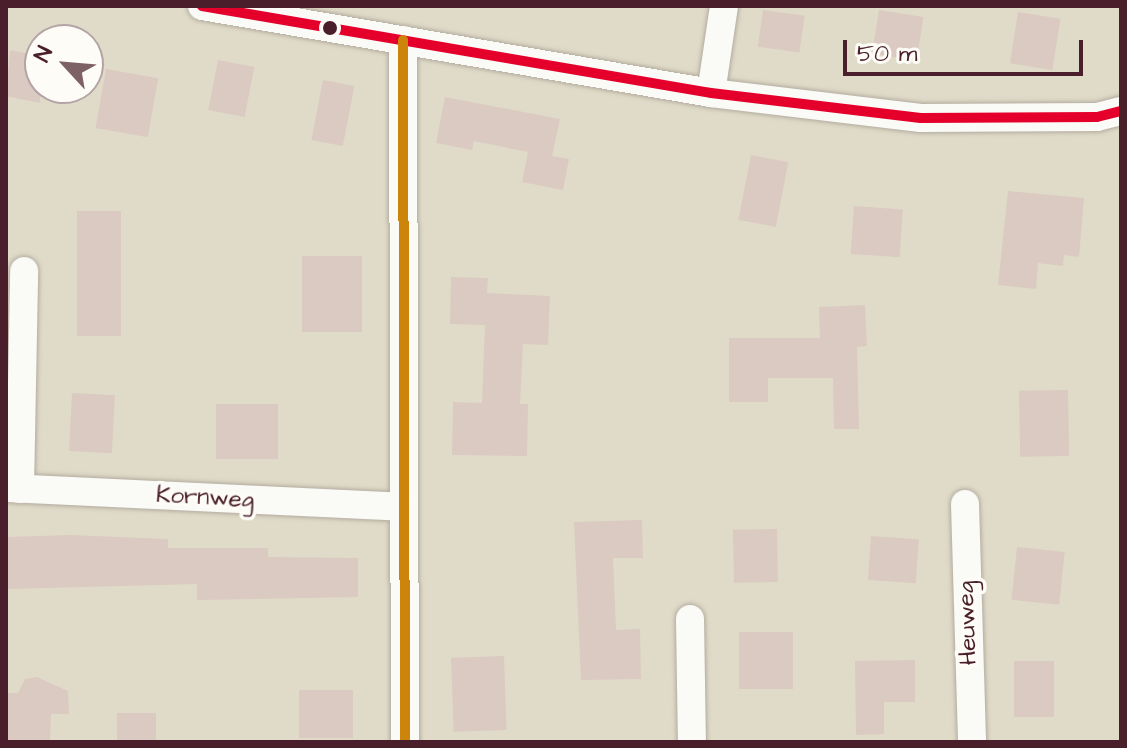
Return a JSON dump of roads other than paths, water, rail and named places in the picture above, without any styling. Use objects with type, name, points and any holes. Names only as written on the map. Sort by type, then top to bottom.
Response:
[{"type":"street","points":[[202,6],[368,20],[403,40],[711,93],[921,118],[1097,117],[1121,111]]},
{"type":"street","points":[[711,93],[724,6]]},
{"type":"street","points":[[403,40],[405,742]]},
{"type":"street","points":[[13,488],[24,271]]},
{"type":"street","name":"Kornweg","points":[[13,488],[404,507]]},
{"type":"street","name":"Heuweg","points":[[965,504],[972,742]]},
{"type":"street","points":[[690,619],[692,742]]}]
